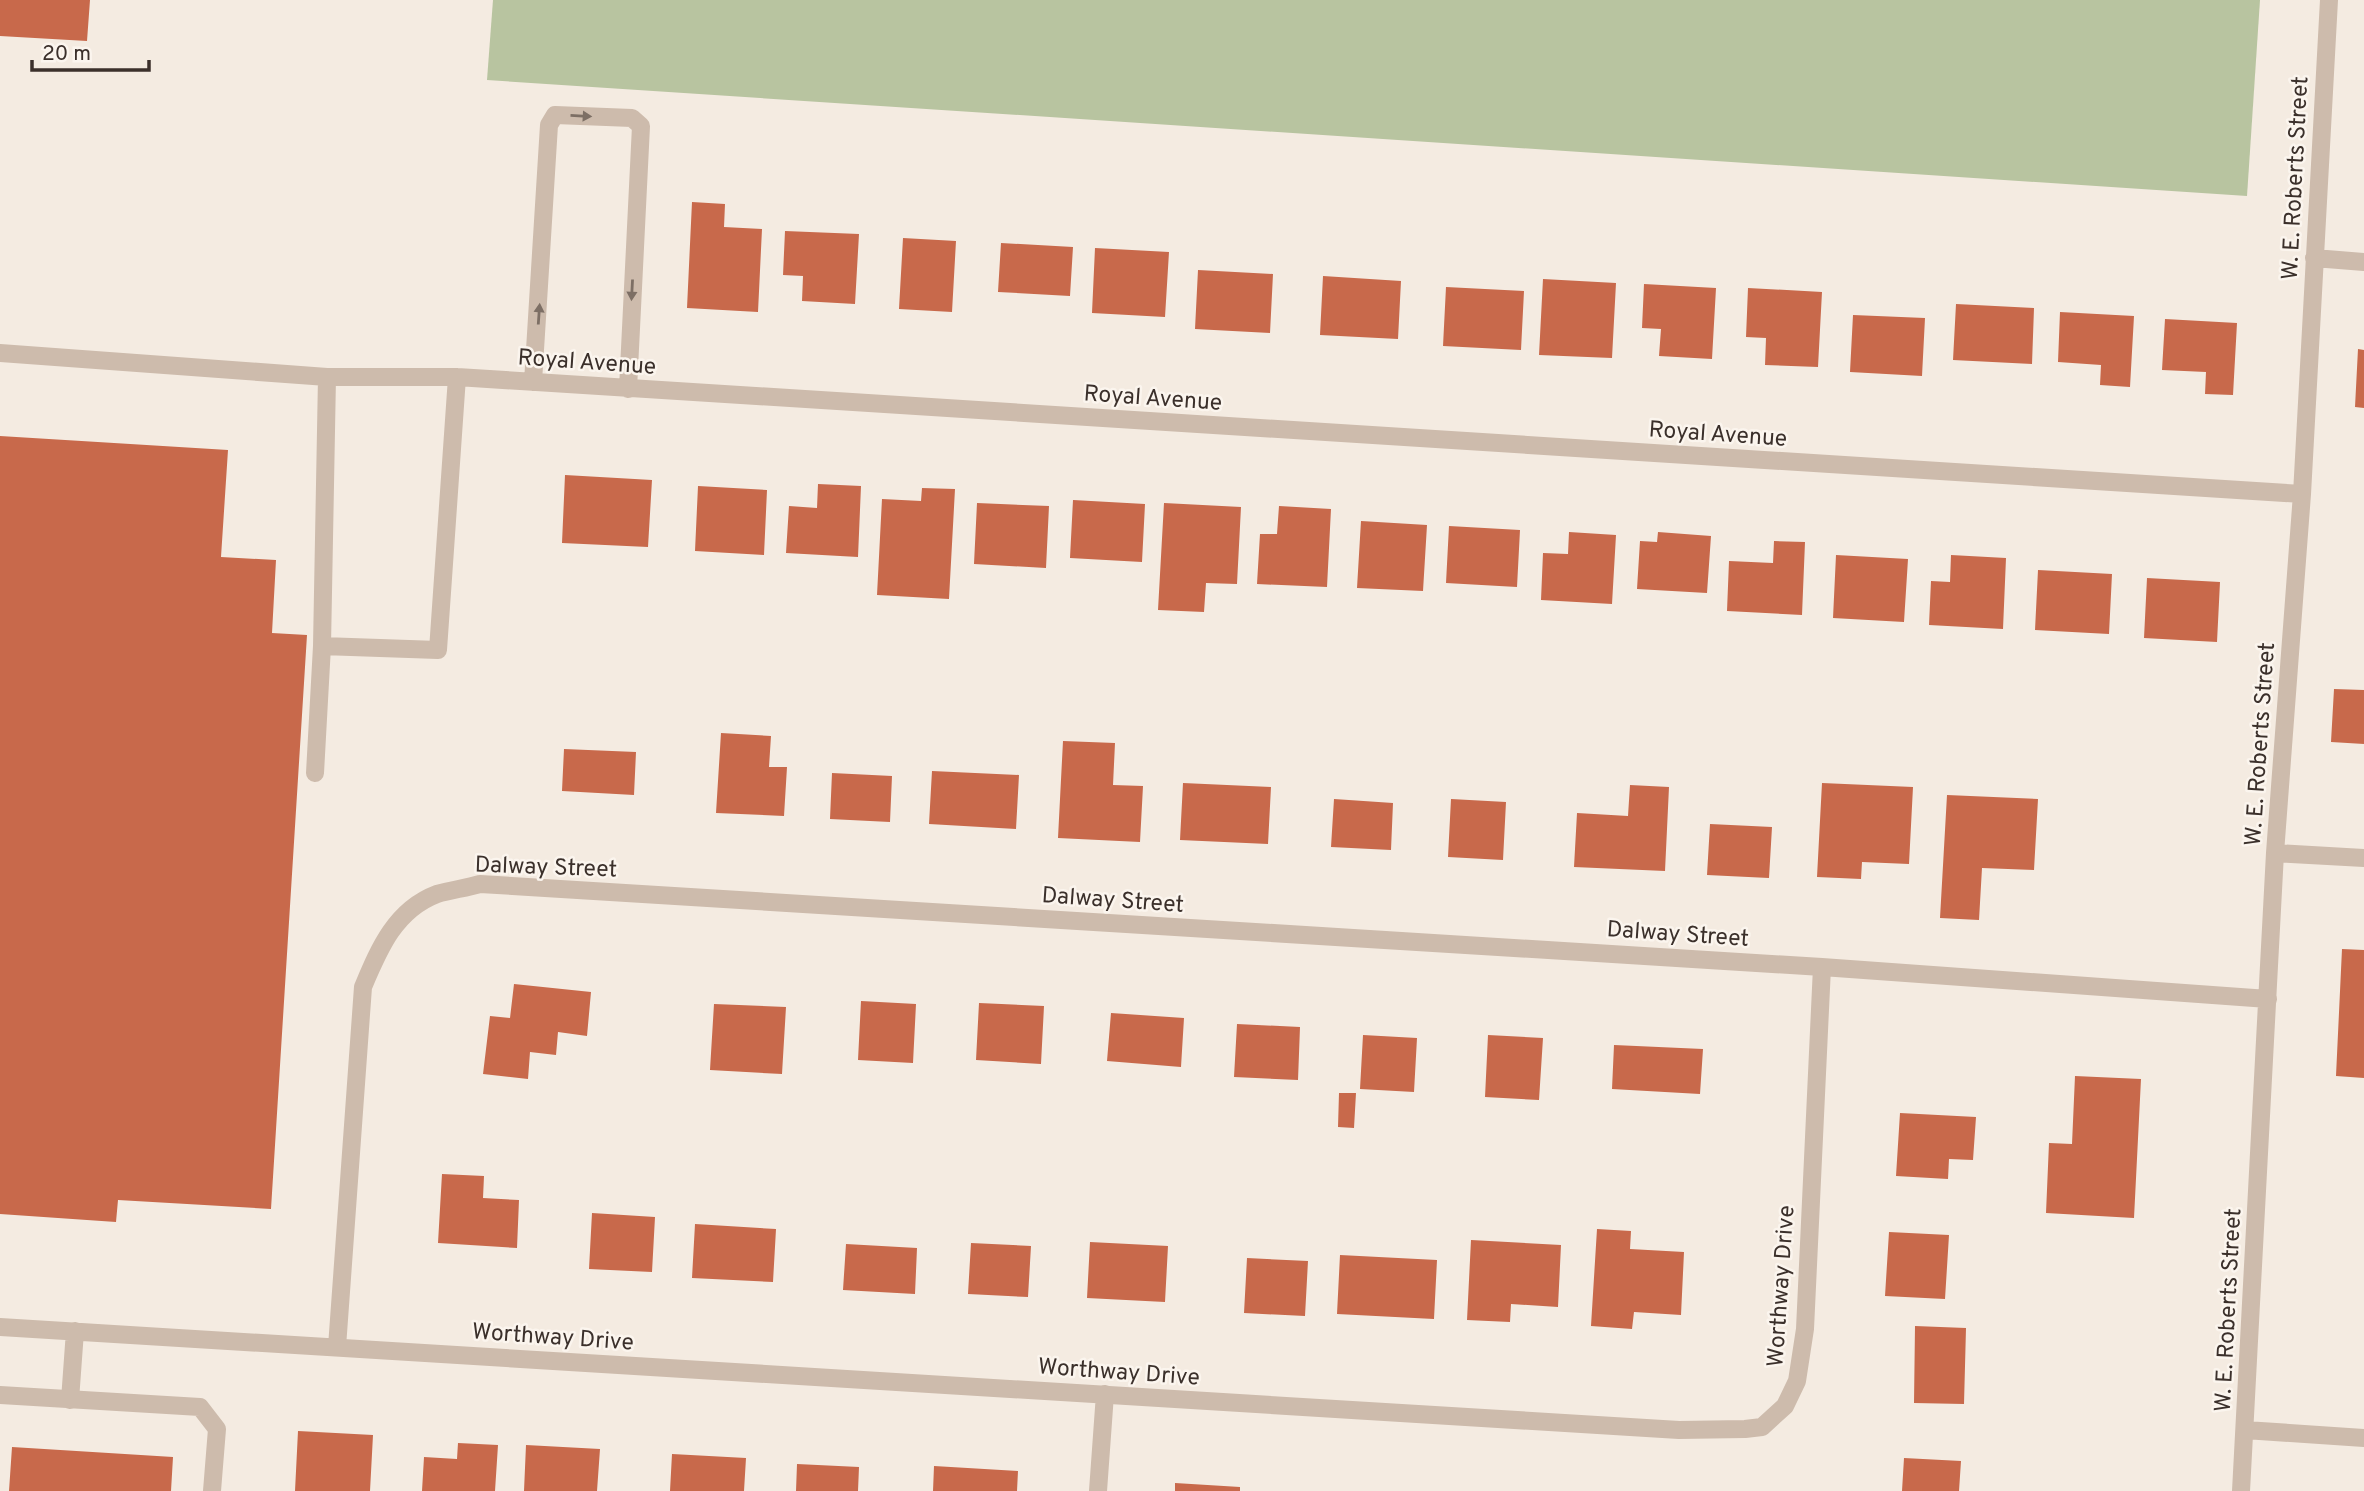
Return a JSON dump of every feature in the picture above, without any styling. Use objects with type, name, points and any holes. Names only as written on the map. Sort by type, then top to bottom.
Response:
[{"type":"street","name":"W. E. Roberts Street","points":[[2241,1491],[2275,853],[2302,494],[2329,0]]},
{"type":"street","points":[[533,382],[549,125],[555,115],[632,118],[641,126],[628,389]]},
{"type":"street","points":[[2314,258],[2364,262]]},
{"type":"street","name":"Royal Avenue","points":[[0,353],[327,377],[457,377],[2302,494]]},
{"type":"street","points":[[315,773],[323,646],[327,377]]},
{"type":"street","points":[[323,646],[438,650],[457,377]]},
{"type":"street","points":[[2275,853],[2364,858]]},
{"type":"street","name":"Dalway Street","points":[[337,1347],[363,987],[380,946],[408,910],[436,895],[480,884],[1822,967],[2269,999]]},
{"type":"street","name":"Worthway Drive","points":[[0,1327],[1679,1430],[1762,1427],[1785,1406],[1797,1381],[1805,1329],[1822,967]]},
{"type":"street","points":[[70,1399],[75,1331]]},
{"type":"street","points":[[1098,1491],[1105,1394]]},
{"type":"street","points":[[0,1395],[200,1407],[217,1429],[212,1491]]},
{"type":"street","points":[[2245,1430],[2364,1438]]},
{"type":"green space","points":[[493,0],[2260,0],[2247,196],[487,80]]},
{"type":"building","points":[[0,0],[90,0],[87,41],[0,36]]},
{"type":"building","points":[[692,202],[725,204],[724,227],[762,229],[758,312],[687,308]]},
{"type":"building","points":[[785,231],[859,234],[855,304],[802,301],[803,276],[783,275]]},
{"type":"building","points":[[903,238],[956,241],[952,312],[899,309]]},
{"type":"building","points":[[1001,243],[1073,247],[1070,296],[998,292]]},
{"type":"building","points":[[1095,248],[1169,252],[1165,317],[1092,313]]},
{"type":"building","points":[[1198,270],[1273,274],[1270,333],[1195,329]]},
{"type":"building","points":[[1323,276],[1401,281],[1398,339],[1320,335]]},
{"type":"building","points":[[1543,279],[1616,283],[1612,358],[1539,355]]},
{"type":"building","points":[[1644,284],[1716,288],[1712,359],[1659,356],[1661,329],[1642,328]]},
{"type":"building","points":[[1446,287],[1524,291],[1521,350],[1443,346]]},
{"type":"building","points":[[1748,288],[1822,292],[1818,367],[1765,365],[1766,338],[1746,337]]},
{"type":"building","points":[[1956,304],[2034,308],[2032,364],[1953,360]]},
{"type":"building","points":[[2060,312],[2134,316],[2130,387],[2100,385],[2101,365],[2058,362]]},
{"type":"building","points":[[1853,315],[1925,318],[1922,376],[1850,372]]},
{"type":"building","points":[[2165,319],[2237,323],[2233,395],[2205,394],[2206,372],[2162,370]]},
{"type":"building","points":[[2358,349],[2364,350],[2364,408],[2355,407]]},
{"type":"building","points":[[0,436],[228,450],[221,557],[276,560],[272,633],[307,635],[271,1209],[118,1200],[116,1222],[0,1214]]},
{"type":"building","points":[[565,475],[652,480],[648,547],[562,543]]},
{"type":"building","points":[[818,484],[861,486],[858,557],[786,553],[789,506],[817,508]]},
{"type":"building","points":[[698,486],[767,490],[764,555],[695,551]]},
{"type":"building","points":[[922,488],[955,489],[949,599],[877,595],[882,499],[921,501]]},
{"type":"building","points":[[1073,500],[1145,504],[1142,562],[1070,558]]},
{"type":"building","points":[[977,503],[1049,506],[1046,568],[974,564]]},
{"type":"building","points":[[1164,503],[1241,507],[1237,584],[1206,583],[1204,612],[1158,610]]},
{"type":"building","points":[[1279,506],[1331,509],[1327,587],[1257,584],[1260,534],[1277,534]]},
{"type":"building","points":[[1361,521],[1427,525],[1423,591],[1357,588]]},
{"type":"building","points":[[1449,526],[1520,530],[1517,587],[1446,583]]},
{"type":"building","points":[[1569,532],[1616,535],[1612,604],[1541,600],[1543,553],[1568,554]]},
{"type":"building","points":[[1658,532],[1711,536],[1707,593],[1637,589],[1640,541],[1657,542]]},
{"type":"building","points":[[1774,541],[1805,542],[1802,615],[1727,611],[1729,561],[1773,563]]},
{"type":"building","points":[[1836,555],[1908,559],[1904,622],[1833,618]]},
{"type":"building","points":[[1951,555],[2006,558],[2003,629],[1929,625],[1931,581],[1950,582]]},
{"type":"building","points":[[2038,570],[2112,574],[2109,634],[2035,630]]},
{"type":"building","points":[[2147,578],[2220,582],[2217,642],[2144,638]]},
{"type":"building","points":[[2334,689],[2364,690],[2364,744],[2331,742]]},
{"type":"building","points":[[721,733],[771,736],[769,767],[787,767],[784,816],[716,813]]},
{"type":"building","points":[[1063,741],[1115,743],[1113,785],[1143,786],[1140,842],[1058,838]]},
{"type":"building","points":[[564,749],[636,752],[634,795],[562,791]]},
{"type":"building","points":[[932,771],[1019,775],[1016,829],[929,824]]},
{"type":"building","points":[[832,773],[892,776],[890,822],[830,819]]},
{"type":"building","points":[[1183,783],[1271,787],[1268,844],[1180,840]]},
{"type":"building","points":[[1822,783],[1913,787],[1909,864],[1862,862],[1861,879],[1817,877]]},
{"type":"building","points":[[1630,785],[1669,787],[1665,871],[1574,867],[1577,813],[1628,816]]},
{"type":"building","points":[[1947,795],[2038,799],[2034,870],[1982,868],[1979,920],[1940,918]]},
{"type":"building","points":[[1334,799],[1393,803],[1391,850],[1331,847]]},
{"type":"building","points":[[1451,799],[1506,802],[1503,860],[1448,857]]},
{"type":"building","points":[[1710,824],[1772,827],[1769,878],[1707,875]]},
{"type":"building","points":[[2342,949],[2364,950],[2364,1078],[2336,1076]]},
{"type":"building","points":[[514,984],[591,992],[587,1036],[558,1032],[556,1055],[530,1052],[528,1079],[483,1074],[490,1016],[510,1018]]},
{"type":"building","points":[[861,1001],[916,1004],[913,1063],[858,1060]]},
{"type":"building","points":[[979,1003],[1044,1006],[1041,1064],[976,1060]]},
{"type":"building","points":[[714,1004],[786,1007],[782,1074],[710,1070]]},
{"type":"building","points":[[1111,1013],[1184,1018],[1181,1067],[1107,1061]]},
{"type":"building","points":[[1237,1024],[1300,1027],[1298,1080],[1234,1077]]},
{"type":"building","points":[[1363,1035],[1417,1038],[1414,1092],[1360,1089]]},
{"type":"building","points":[[1488,1035],[1543,1038],[1539,1100],[1485,1097]]},
{"type":"building","points":[[1614,1045],[1703,1049],[1700,1094],[1612,1089]]},
{"type":"building","points":[[2075,1076],[2141,1079],[2134,1218],[2046,1213],[2049,1143],[2072,1144]]},
{"type":"building","points":[[1339,1093],[1356,1093],[1354,1128],[1338,1127]]},
{"type":"building","points":[[1900,1113],[1976,1117],[1973,1160],[1949,1159],[1948,1179],[1896,1176]]},
{"type":"building","points":[[442,1174],[484,1176],[483,1198],[519,1200],[517,1248],[438,1243]]},
{"type":"building","points":[[592,1213],[655,1217],[652,1272],[589,1269]]},
{"type":"building","points":[[695,1224],[776,1229],[773,1282],[692,1278]]},
{"type":"building","points":[[1597,1229],[1631,1231],[1630,1249],[1684,1252],[1681,1315],[1634,1312],[1632,1329],[1591,1326]]},
{"type":"building","points":[[1889,1232],[1949,1235],[1945,1299],[1885,1296]]},
{"type":"building","points":[[1471,1240],[1561,1245],[1558,1307],[1511,1304],[1510,1322],[1467,1320]]},
{"type":"building","points":[[1090,1242],[1168,1246],[1165,1302],[1087,1298]]},
{"type":"building","points":[[971,1243],[1031,1246],[1028,1297],[968,1294]]},
{"type":"building","points":[[846,1244],[917,1248],[915,1294],[843,1290]]},
{"type":"building","points":[[1340,1255],[1437,1260],[1434,1319],[1337,1314]]},
{"type":"building","points":[[1247,1258],[1308,1261],[1305,1316],[1244,1313]]},
{"type":"building","points":[[1915,1326],[1966,1328],[1964,1404],[1914,1403]]},
{"type":"building","points":[[298,1431],[373,1435],[370,1491],[295,1491]]},
{"type":"building","points":[[458,1443],[498,1445],[495,1491],[422,1491],[424,1457],[457,1459]]},
{"type":"building","points":[[526,1445],[600,1449],[597,1491],[524,1491]]},
{"type":"building","points":[[12,1447],[173,1457],[171,1491],[9,1491]]},
{"type":"building","points":[[672,1454],[746,1458],[744,1491],[670,1491]]},
{"type":"building","points":[[1904,1458],[1961,1461],[1959,1491],[1902,1491]]},
{"type":"building","points":[[797,1464],[859,1467],[858,1491],[796,1491]]},
{"type":"building","points":[[934,1466],[1018,1471],[1017,1491],[933,1491]]},
{"type":"building","points":[[1175,1483],[1240,1487],[1240,1491],[1175,1491]]}]
